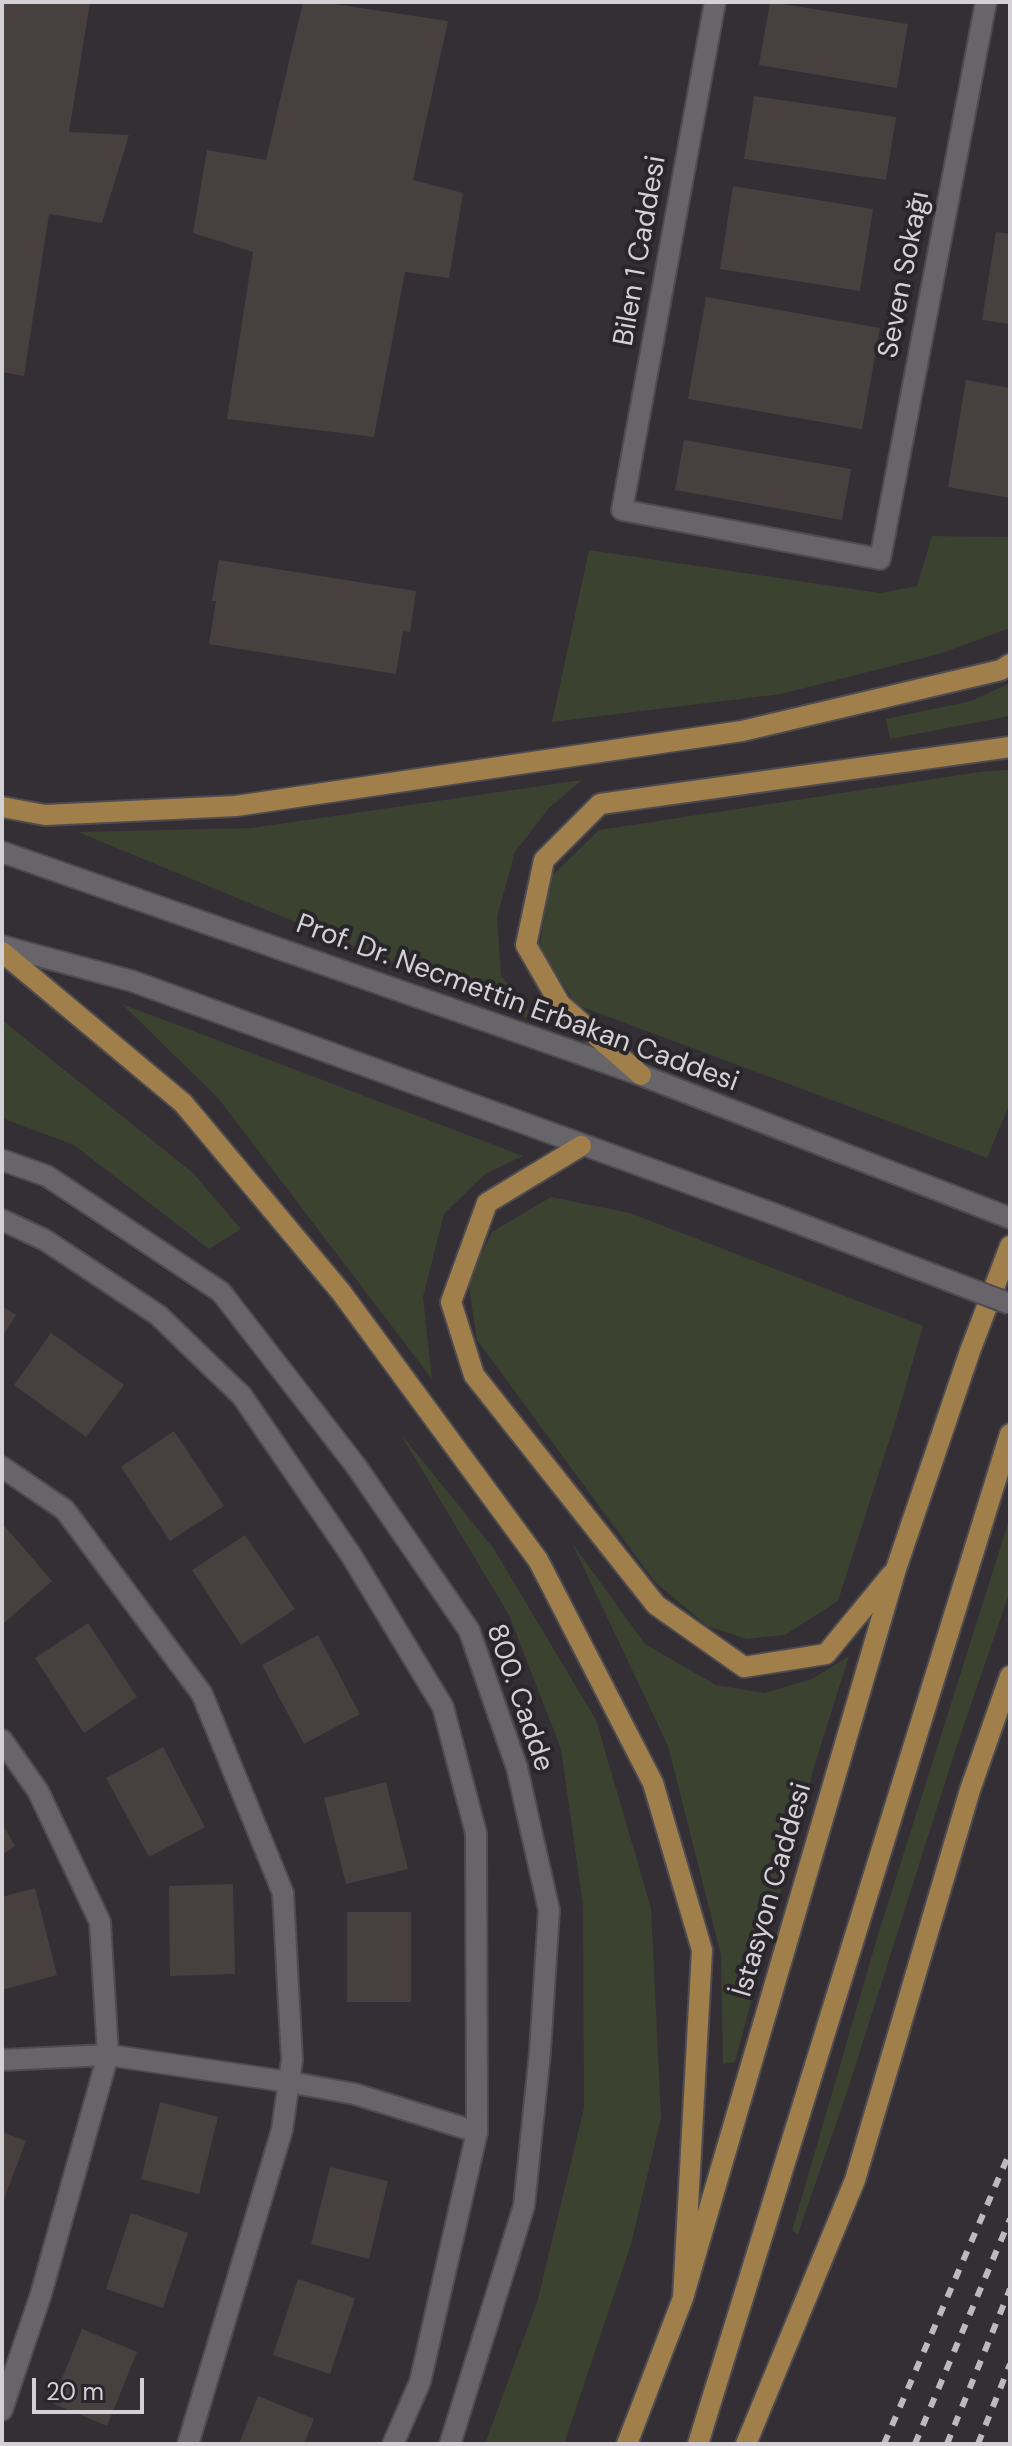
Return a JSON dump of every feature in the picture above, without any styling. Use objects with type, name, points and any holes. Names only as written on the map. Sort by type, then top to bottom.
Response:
[{"type":"main road","points":[[2,807],[45,815],[252,804],[742,731],[1001,670],[1010,664]]},
{"type":"main road","points":[[641,1075],[560,1004],[526,945],[544,860],[600,804],[1010,747]]},
{"type":"main road","points":[[2,949],[183,1103],[341,1292],[538,1560],[653,1783],[702,1950],[683,2298]]},
{"type":"main road","points":[[581,1146],[487,1203],[451,1302],[474,1375],[656,1605],[744,1667],[826,1654],[896,1569]]},
{"type":"main road","name":"İstasyon Caddesi","points":[[627,2444],[683,2298],[896,1569],[970,1351],[1010,1246]]},
{"type":"main road","points":[[698,2444],[1010,1434]]},
{"type":"main road","points":[[746,2444],[855,2180],[970,1790],[1010,1676]]},
{"type":"street","name":"Bilen 1 Caddesi","points":[[715,2],[622,510],[880,559]]},
{"type":"street","name":"Seven Sokağı","points":[[880,559],[986,2]]},
{"type":"street","name":"Prof. Dr. Necmettin Erbakan Caddesi","points":[[2,852],[641,1075],[1010,1218]]},
{"type":"street","points":[[2,949],[132,981],[777,1215],[1010,1304]]},
{"type":"street","name":"800. Cadde","points":[[2,1160],[47,1176],[221,1292],[356,1466],[469,1630],[517,1768],[549,1910],[540,2052],[524,2206],[450,2444]]},
{"type":"street","points":[[2,1220],[45,1240],[158,1315],[242,1396],[351,1555],[443,1707],[476,1833],[477,2132],[420,2382],[393,2444]]},
{"type":"street","points":[[2,1467],[65,1510],[202,1694],[283,1893],[292,2060],[282,2130],[188,2444]]},
{"type":"street","points":[[2,1740],[38,1791],[100,1922],[108,2055],[41,2294],[10,2363],[2,2410]]},
{"type":"street","points":[[2,2060],[108,2055],[289,2082],[355,2094],[477,2132]]},
{"type":"green space","points":[[932,536],[1010,537],[1010,628],[939,654],[781,694],[552,722],[589,550],[880,593],[917,586]]},
{"type":"green space","points":[[1010,683],[1010,716],[890,739],[886,719],[971,701]]},
{"type":"green space","points":[[1010,770],[1010,1103],[987,1158],[577,1005],[539,949],[551,877],[599,830],[986,771]]},
{"type":"green space","points":[[582,780],[549,808],[515,852],[497,917],[501,975],[537,1022],[78,832],[251,828]]},
{"type":"green space","points":[[122,1004],[523,1156],[485,1174],[444,1214],[423,1297],[432,1379],[218,1098]]},
{"type":"green space","points":[[2,1020],[193,1173],[241,1229],[209,1249],[74,1145],[2,1118]]},
{"type":"green space","points":[[551,1197],[630,1213],[923,1326],[838,1601],[785,1635],[747,1639],[707,1626],[655,1582],[477,1340],[468,1281],[492,1232]]},
{"type":"green space","points":[[400,1433],[494,1549],[596,1720],[651,1908],[661,2118],[631,2244],[564,2444],[485,2444],[538,2299],[584,2108],[583,1906],[561,1749],[509,1615]]},
{"type":"green space","points":[[1010,1517],[1010,1591],[798,2234],[792,2231],[877,1938]]},
{"type":"green space","points":[[572,1543],[645,1644],[716,1685],[764,1693],[812,1679],[849,1656],[814,1767],[735,2062],[723,2064],[721,1955],[668,1746]]},
{"type":"building","points":[[2,2],[90,2],[69,132],[129,135],[102,223],[49,214],[24,376],[2,372]]},
{"type":"building","points":[[303,2],[448,21],[413,180],[463,193],[449,278],[405,272],[374,437],[227,419],[253,252],[193,233],[207,150],[266,160]]},
{"type":"building","points":[[770,2],[908,24],[897,88],[759,65]]},
{"type":"building","points":[[754,96],[896,117],[886,180],[744,159]]},
{"type":"building","points":[[733,186],[873,209],[860,291],[720,269]]},
{"type":"building","points":[[996,232],[1010,234],[1010,324],[982,320]]},
{"type":"building","points":[[706,297],[880,328],[862,429],[688,399]]},
{"type":"building","points":[[966,380],[1010,388],[1010,498],[948,487]]},
{"type":"building","points":[[684,440],[851,469],[842,520],[675,490]]},
{"type":"building","points":[[219,560],[416,591],[410,632],[403,631],[396,674],[209,644]]},
{"type":"building","points":[[2,1306],[16,1315],[2,1337]]},
{"type":"building","points":[[51,1333],[124,1385],[86,1437],[14,1385]]},
{"type":"building","points":[[174,1431],[224,1506],[170,1541],[121,1467]]},
{"type":"building","points":[[2,1523],[52,1581],[4,1623],[2,1621]]},
{"type":"building","points":[[245,1535],[295,1609],[241,1645],[192,1570]]},
{"type":"building","points":[[88,1623],[137,1697],[84,1733],[35,1658]]},
{"type":"building","points":[[318,1635],[360,1714],[304,1744],[262,1665]]},
{"type":"building","points":[[163,1747],[205,1827],[149,1857],[106,1778]]},
{"type":"building","points":[[386,1782],[408,1869],[346,1884],[324,1798]]},
{"type":"building","points":[[2,1823],[15,1846],[2,1855]]},
{"type":"building","points":[[233,1884],[235,1974],[170,1976],[169,1886]]},
{"type":"building","points":[[35,1888],[57,1975],[2,1990],[2,1897]]},
{"type":"building","points":[[347,1912],[411,1912],[411,2002],[347,2002]]},
{"type":"building","points":[[160,2102],[218,2117],[199,2194],[141,2179]]},
{"type":"building","points":[[2,2132],[26,2141],[2,2204]]},
{"type":"building","points":[[330,2167],[388,2181],[369,2259],[311,2244]]},
{"type":"building","points":[[131,2213],[188,2233],[163,2308],[106,2289]]},
{"type":"building","points":[[298,2279],[355,2298],[330,2374],[273,2355]]},
{"type":"building","points":[[82,2329],[137,2352],[107,2426],[52,2403]]},
{"type":"building","points":[[258,2396],[314,2419],[304,2444],[239,2444]]},
{"type":"railway","points":[[884,2444],[1010,2152]]},
{"type":"railway","points":[[915,2444],[1010,2219]]},
{"type":"railway","points":[[947,2444],[1010,2289]]},
{"type":"railway","points":[[978,2444],[1010,2364]]}]
